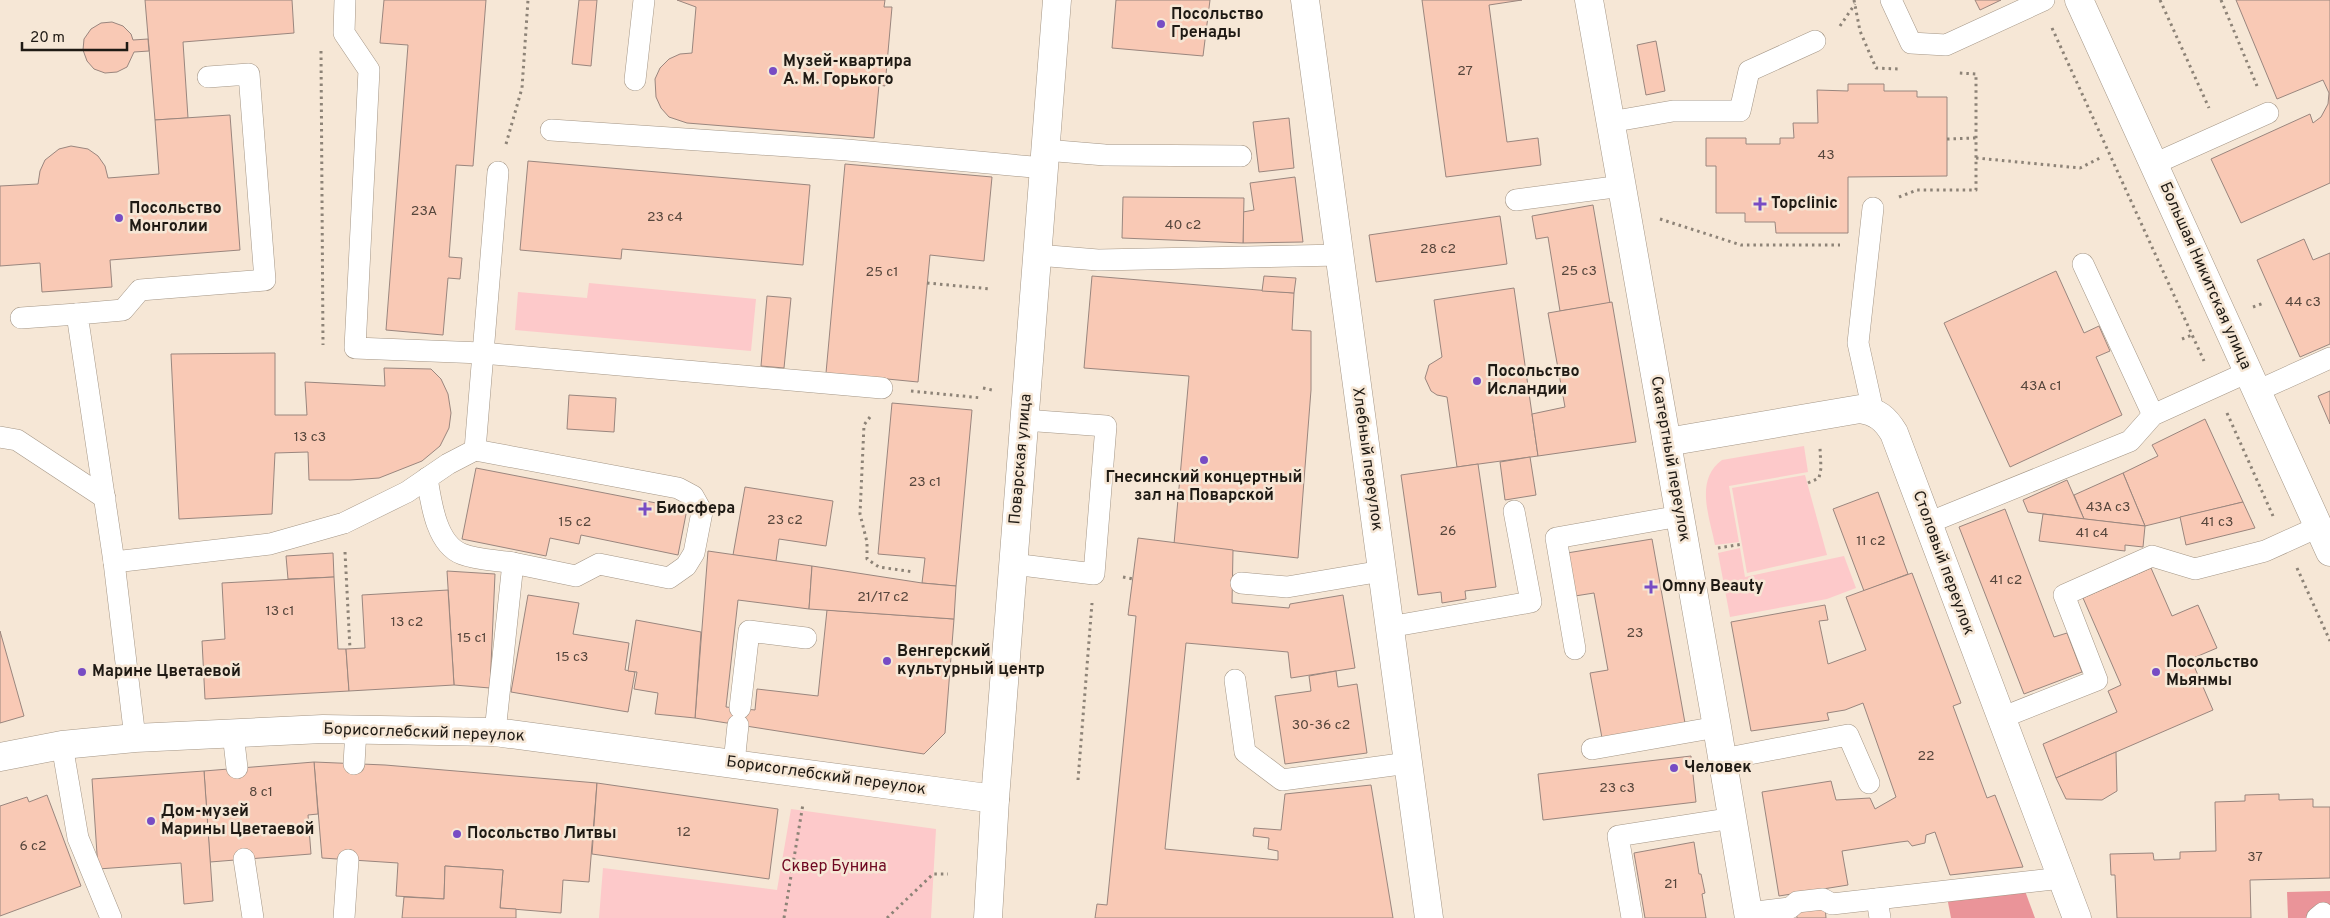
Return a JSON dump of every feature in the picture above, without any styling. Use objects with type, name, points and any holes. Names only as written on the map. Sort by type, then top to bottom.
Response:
[{"type":"street","name":"Поварская улица","points":[[988,918],[994,799],[1057,0]]},
{"type":"street","name":"Хлебный переулок","points":[[1306,0],[1429,918]]},
{"type":"street","name":"Скатертный переулок","points":[[1589,0],[1723,759],[1748,916]]},
{"type":"street","name":"Большая Никитская улица","points":[[2079,0],[2330,552]]},
{"type":"street","points":[[1667,442],[1860,409],[1873,411]]},
{"type":"street","name":"Столовый переулок","points":[[1873,411],[1885,419],[1894,433],[2077,918]]},
{"type":"street","name":"Борисоглебский переулок","points":[[0,757],[62,745],[135,738],[233,733],[323,729],[494,732],[994,799]]},
{"type":"lane","points":[[346,0],[344,33],[369,70],[355,348],[482,353],[888,389]]},
{"type":"lane","points":[[635,80],[644,0]]},
{"type":"lane","points":[[1891,0],[1910,43],[1946,44],[2042,1]]},
{"type":"lane","points":[[1610,122],[1673,111],[1740,111],[1749,71],[1815,41]]},
{"type":"lane","points":[[21,318],[123,310],[140,290],[266,280],[249,74],[208,77]]},
{"type":"lane","points":[[2154,164],[2268,112]]},
{"type":"lane","points":[[551,130],[846,150],[1045,159],[1105,155],[1241,156]]},
{"type":"lane","points":[[475,450],[498,172]]},
{"type":"lane","points":[[1516,200],[1622,186]]},
{"type":"lane","points":[[1873,208],[1858,343],[1873,411]]},
{"type":"lane","points":[[1037,254],[1098,260],[1340,256]]},
{"type":"lane","points":[[2083,264],[2153,415]]},
{"type":"lane","points":[[78,314],[114,562],[135,738]]},
{"type":"lane","points":[[1928,523],[2130,441],[2153,415],[2215,387],[2253,382],[2330,358]]},
{"type":"lane","points":[[1013,564],[1094,574],[1106,426],[1024,420]]},
{"type":"lane","points":[[0,436],[16,440],[105,498]]},
{"type":"lane","points":[[114,562],[270,544],[344,523],[407,492],[426,478],[448,464],[475,450],[678,488],[693,496],[702,512],[694,553],[686,566],[669,578],[599,564],[576,576],[461,554],[444,538],[432,511],[426,478]]},
{"type":"lane","points":[[1389,627],[1531,602],[1514,510]]},
{"type":"lane","points":[[1575,648],[1556,538],[1680,516]]},
{"type":"lane","points":[[2001,718],[2098,680],[2064,594],[2152,556],[2195,569],[2266,551],[2318,527]]},
{"type":"lane","points":[[494,732],[512,563]]},
{"type":"lane","points":[[1241,583],[1287,586],[1382,571]]},
{"type":"lane","points":[[734,763],[749,631],[806,638]]},
{"type":"lane","points":[[1235,680],[1245,752],[1282,780],[1408,763]]},
{"type":"lane","points":[[1592,749],[1717,727]]},
{"type":"lane","points":[[354,764],[356,730]]},
{"type":"lane","points":[[233,733],[237,768]]},
{"type":"lane","points":[[1723,759],[1848,735],[1869,784]]},
{"type":"lane","points":[[62,745],[78,838],[111,918]]},
{"type":"lane","points":[[1632,918],[1618,836],[1732,818]]},
{"type":"lane","points":[[244,860],[252,918]]},
{"type":"lane","points":[[344,918],[348,860]]},
{"type":"lane","points":[[1748,916],[1790,908],[1797,902],[1823,899],[1832,904],[1879,908],[2062,878]]},
{"type":"path","points":[[498,172],[522,88],[528,0]]},
{"type":"path","points":[[1854,0],[1860,31],[1876,68],[1903,70]]},
{"type":"path","points":[[2160,0],[2220,134]]},
{"type":"path","points":[[2222,0],[2268,112]]},
{"type":"path","points":[[2042,1],[2330,641]]},
{"type":"path","points":[[323,345],[320,34],[344,33]]},
{"type":"path","points":[[1873,208],[1916,190],[1976,190],[1976,74],[1958,73]]},
{"type":"path","points":[[1947,139],[1976,138]]},
{"type":"path","points":[[1976,158],[2080,168],[2100,158]]},
{"type":"path","points":[[1657,218],[1741,245],[1869,245]]},
{"type":"path","points":[[927,283],[991,289]]},
{"type":"path","points":[[2182,339],[2197,333]]},
{"type":"path","points":[[983,388],[992,390]]},
{"type":"path","points":[[914,572],[879,567],[868,559],[860,514],[864,425],[888,389],[982,398]]},
{"type":"path","points":[[1808,484],[1819,478],[1821,468],[1819,440]]},
{"type":"path","points":[[344,523],[350,649]]},
{"type":"path","points":[[1712,549],[1743,544]]},
{"type":"path","points":[[1078,780],[1094,574],[1132,579]]},
{"type":"path","points":[[784,918],[804,801]]},
{"type":"path","points":[[887,918],[933,874],[948,874]]},
{"type":"green space","points":[[589,283],[756,299],[751,351],[515,330],[518,292],[587,298]]},
{"type":"green space","points":[[1804,446],[1808,472],[1729,486],[1739,542],[1715,545],[1706,500],[1708,478],[1713,468],[1722,460]]},
{"type":"green space","points":[[1805,475],[1827,555],[1747,573],[1732,488]]},
{"type":"green space","points":[[1740,548],[1745,577],[1844,556],[1856,588],[1827,599],[1730,617],[1718,553]]},
{"type":"green space","name":"Сквер Бунина","points":[[791,809],[936,829],[931,918],[599,918],[603,868],[777,890]]},
{"type":"shaded area","points":[[2025,891],[2035,918],[1951,918],[1947,897]]},
{"type":"shaded area","points":[[2330,891],[2330,918],[2288,918],[2287,892]]},
{"type":"building","points":[[145,0],[292,0],[294,33],[183,42],[188,118],[155,120]]},
{"type":"building","points":[[384,0],[486,0],[473,166],[456,165],[449,257],[462,258],[460,279],[448,278],[443,335],[386,330],[408,45],[380,43]]},
{"type":"building","points":[[579,0],[597,0],[591,66],[572,64]]},
{"type":"building","name":"Музей-квартира А. М. Горького","points":[[677,0],[885,0],[884,7],[892,7],[885,86],[879,85],[874,138],[687,123],[669,117],[661,108],[656,97],[655,79],[660,68],[669,59],[680,54],[692,53],[696,7]]},
{"type":"building","name":"Посольство Гренады","points":[[1116,0],[1210,0],[1203,56],[1112,48]]},
{"type":"building","points":[[1422,0],[1522,0],[1489,5],[1507,142],[1538,138],[1541,165],[1446,177]]},
{"type":"building","points":[[1975,0],[2001,0],[1980,10]]},
{"type":"building","points":[[2236,0],[2330,0],[2330,183],[2241,223],[2211,159],[2310,114],[2313,123],[2321,117],[2328,104],[2329,93],[2323,80],[2277,99]]},
{"type":"building","points":[[112,22],[123,26],[131,34],[133,40],[148,39],[149,51],[134,52],[127,67],[117,72],[105,73],[94,69],[87,61],[83,50],[84,39],[91,29],[101,23]]},
{"type":"building","points":[[1656,41],[1665,91],[1646,95],[1637,45]]},
{"type":"building","points":[[1848,84],[1884,84],[1884,91],[1917,91],[1917,97],[1947,97],[1947,176],[1848,177],[1848,233],[1776,233],[1775,222],[1745,222],[1745,213],[1716,213],[1716,166],[1706,166],[1706,138],[1746,138],[1746,144],[1780,144],[1780,138],[1794,138],[1793,123],[1818,123],[1817,90],[1848,91]]},
{"type":"building","name":"Посольство Монголии","points":[[230,115],[240,250],[110,260],[112,287],[42,292],[40,263],[0,266],[0,186],[38,184],[40,171],[45,160],[59,149],[71,146],[88,149],[98,156],[105,166],[108,178],[159,174],[155,120]]},
{"type":"building","points":[[1289,118],[1294,168],[1259,172],[1253,122]]},
{"type":"building","points":[[528,161],[810,185],[803,265],[622,249],[621,259],[520,250]]},
{"type":"building","points":[[845,164],[992,177],[984,261],[930,255],[918,382],[826,373]]},
{"type":"building","points":[[1295,177],[1303,242],[1243,243],[1243,212],[1254,210],[1250,183]]},
{"type":"building","points":[[1123,197],[1244,198],[1243,243],[1122,238]]},
{"type":"building","points":[[1593,205],[1610,303],[1560,311],[1548,237],[1536,239],[1532,216]]},
{"type":"building","points":[[1500,216],[1507,264],[1376,282],[1369,235]]},
{"type":"building","points":[[2304,239],[2313,260],[2330,253],[2330,344],[2300,357],[2257,260]]},
{"type":"building","points":[[2056,271],[2084,333],[2099,326],[2110,351],[2096,357],[2122,415],[2010,467],[1944,323]]},
{"type":"building","points":[[1092,276],[1294,293],[1292,330],[1311,331],[1311,390],[1298,558],[1174,544],[1189,376],[1084,368]]},
{"type":"building","points":[[1264,276],[1296,278],[1294,293],[1262,291]]},
{"type":"building","name":"Посольство Исландии","points":[[1514,288],[1538,456],[1457,467],[1447,397],[1437,395],[1431,391],[1425,378],[1429,365],[1442,357],[1434,300]]},
{"type":"building","points":[[767,296],[791,298],[784,368],[761,366]]},
{"type":"building","points":[[1612,302],[1636,442],[1538,456],[1532,414],[1565,407],[1548,313]]},
{"type":"building","points":[[275,353],[275,415],[307,415],[305,382],[385,386],[384,368],[431,369],[441,379],[448,394],[451,413],[449,428],[440,446],[422,461],[379,478],[309,480],[308,452],[275,453],[272,514],[179,519],[171,354]]},
{"type":"building","points":[[2330,391],[2330,424],[2318,396]]},
{"type":"building","points":[[569,395],[616,398],[614,432],[567,429]]},
{"type":"building","points":[[892,403],[972,410],[956,586],[922,583],[925,558],[878,554]]},
{"type":"building","points":[[2205,419],[2243,502],[2145,526],[2123,473],[2158,456],[2152,445]]},
{"type":"building","points":[[1530,457],[1536,495],[1505,500],[1500,462]]},
{"type":"building","points":[[1478,464],[1496,587],[1465,591],[1466,599],[1442,603],[1441,592],[1418,595],[1401,475]]},
{"type":"building","points":[[476,468],[687,509],[678,555],[581,535],[579,544],[550,538],[546,556],[462,539]]},
{"type":"building","points":[[2123,473],[2145,526],[2084,519],[2074,495]]},
{"type":"building","points":[[2067,480],[2084,519],[2028,512],[2023,500]]},
{"type":"building","points":[[745,487],[833,501],[826,546],[779,539],[776,561],[733,555]]},
{"type":"building","points":[[1878,492],[1908,574],[1864,591],[1833,509]]},
{"type":"building","points":[[2243,502],[2255,528],[2186,545],[2180,517]]},
{"type":"building","points":[[2005,509],[2054,637],[2067,633],[2082,672],[2024,694],[1959,527]]},
{"type":"building","points":[[2043,514],[2145,526],[2143,547],[2125,545],[2125,551],[2039,541]]},
{"type":"building","points":[[1138,538],[1233,550],[1232,603],[1289,608],[1290,604],[1343,595],[1355,668],[1291,678],[1288,652],[1186,643],[1165,849],[1278,860],[1278,851],[1268,849],[1269,838],[1253,836],[1254,828],[1281,830],[1285,794],[1371,785],[1393,918],[1095,918],[1097,904],[1107,905],[1136,616],[1128,615]]},
{"type":"building","points":[[1652,539],[1685,723],[1602,738],[1590,673],[1608,670],[1594,593],[1575,596],[1567,553]]},
{"type":"building","name":"Венгерский культурный центр","points":[[708,551],[812,566],[809,609],[738,600],[726,707],[755,710],[757,689],[818,696],[827,610],[954,619],[945,733],[924,754],[695,718]]},
{"type":"building","points":[[333,553],[334,577],[288,579],[286,556]]},
{"type":"building","points":[[812,566],[922,583],[956,586],[954,619],[809,609]]},
{"type":"building","name":"Посольство Мьянмы","points":[[2151,568],[2172,616],[2198,605],[2217,648],[2191,659],[2213,710],[2056,778],[2043,744],[2117,712],[2108,691],[2121,685],[2083,598]]},
{"type":"building","points":[[447,571],[495,574],[490,688],[454,685]]},
{"type":"building","points":[[1912,573],[1961,703],[1953,706],[1987,798],[1995,795],[2023,867],[1950,875],[1935,832],[1926,835],[1925,843],[1912,846],[1908,841],[1842,851],[1848,885],[1779,896],[1762,792],[1831,781],[1836,800],[1870,798],[1875,809],[1896,797],[1863,703],[1845,710],[1827,713],[1829,720],[1751,731],[1731,622],[1825,605],[1828,620],[1819,621],[1828,664],[1866,650],[1846,597]]},
{"type":"building","points":[[334,577],[338,649],[346,649],[349,691],[205,699],[202,641],[225,639],[222,583]]},
{"type":"building","points":[[448,590],[454,685],[349,691],[346,649],[365,648],[362,595]]},
{"type":"building","points":[[528,595],[579,603],[573,634],[629,643],[625,670],[635,672],[628,712],[511,692]]},
{"type":"building","points":[[636,620],[701,632],[695,718],[655,714],[658,693],[634,689],[637,672],[628,671]]},
{"type":"building","points":[[0,631],[24,716],[0,723]]},
{"type":"building","points":[[1336,671],[1338,687],[1357,684],[1367,753],[1285,764],[1275,696],[1311,691],[1309,676]]},
{"type":"building","points":[[2116,752],[2117,791],[2102,800],[2066,799],[2056,778]]},
{"type":"building","points":[[1691,756],[1696,802],[1543,820],[1538,774]]},
{"type":"building","name":"Посольство Литвы","points":[[314,762],[385,765],[597,783],[589,882],[563,880],[561,913],[500,908],[503,870],[445,866],[444,899],[396,896],[398,863],[322,858]]},
{"type":"building","points":[[314,762],[318,814],[308,815],[311,854],[210,862],[204,771]]},
{"type":"building","name":"Дом-музей Марины Цветаевой","points":[[204,771],[213,901],[184,904],[181,863],[98,869],[92,779]]},
{"type":"building","points":[[597,783],[778,809],[769,879],[592,854]]},
{"type":"building","points":[[2279,794],[2279,800],[2313,799],[2313,807],[2330,807],[2330,878],[2250,880],[2251,918],[2117,918],[2115,875],[2111,875],[2110,854],[2153,853],[2154,860],[2180,859],[2180,852],[2216,851],[2215,802],[2245,801],[2245,795]]},
{"type":"building","points":[[47,795],[81,886],[0,916],[0,806],[27,797],[29,802]]},
{"type":"building","points":[[1694,842],[1699,874],[1701,874],[1705,893],[1702,894],[1706,918],[1645,918],[1634,853]]},
{"type":"building","points":[[445,866],[503,870],[500,908],[516,909],[516,918],[402,918],[404,897],[444,899]]},
{"type":"building","points":[[1825,906],[1826,918],[1797,918],[1796,911]]},
{"type":"place","name":"Посольство Гренады","points":[[1161,24]]},
{"type":"place","name":"Музей-квартира А. М. Горького","points":[[773,71]]},
{"type":"place","name":"Topclinic","points":[[1760,204]]},
{"type":"place","name":"Посольство Монголии","points":[[119,218]]},
{"type":"place","name":"Посольство Исландии","points":[[1477,381]]},
{"type":"place","name":"Гнесинский концертный зал на Поварской","points":[[1204,460]]},
{"type":"place","name":"Биосфера","points":[[645,509]]},
{"type":"place","name":"Omny Beauty","points":[[1651,587]]},
{"type":"place","name":"Венгерский культурный центр","points":[[887,661]]},
{"type":"place","name":"Марине Цветаевой","points":[[82,672]]},
{"type":"place","name":"Посольство Мьянмы","points":[[2156,672]]},
{"type":"place","name":"Человек","points":[[1674,768]]},
{"type":"place","name":"Дом-музей Марины Цветаевой","points":[[151,821]]},
{"type":"place","name":"Посольство Литвы","points":[[457,834]]}]
